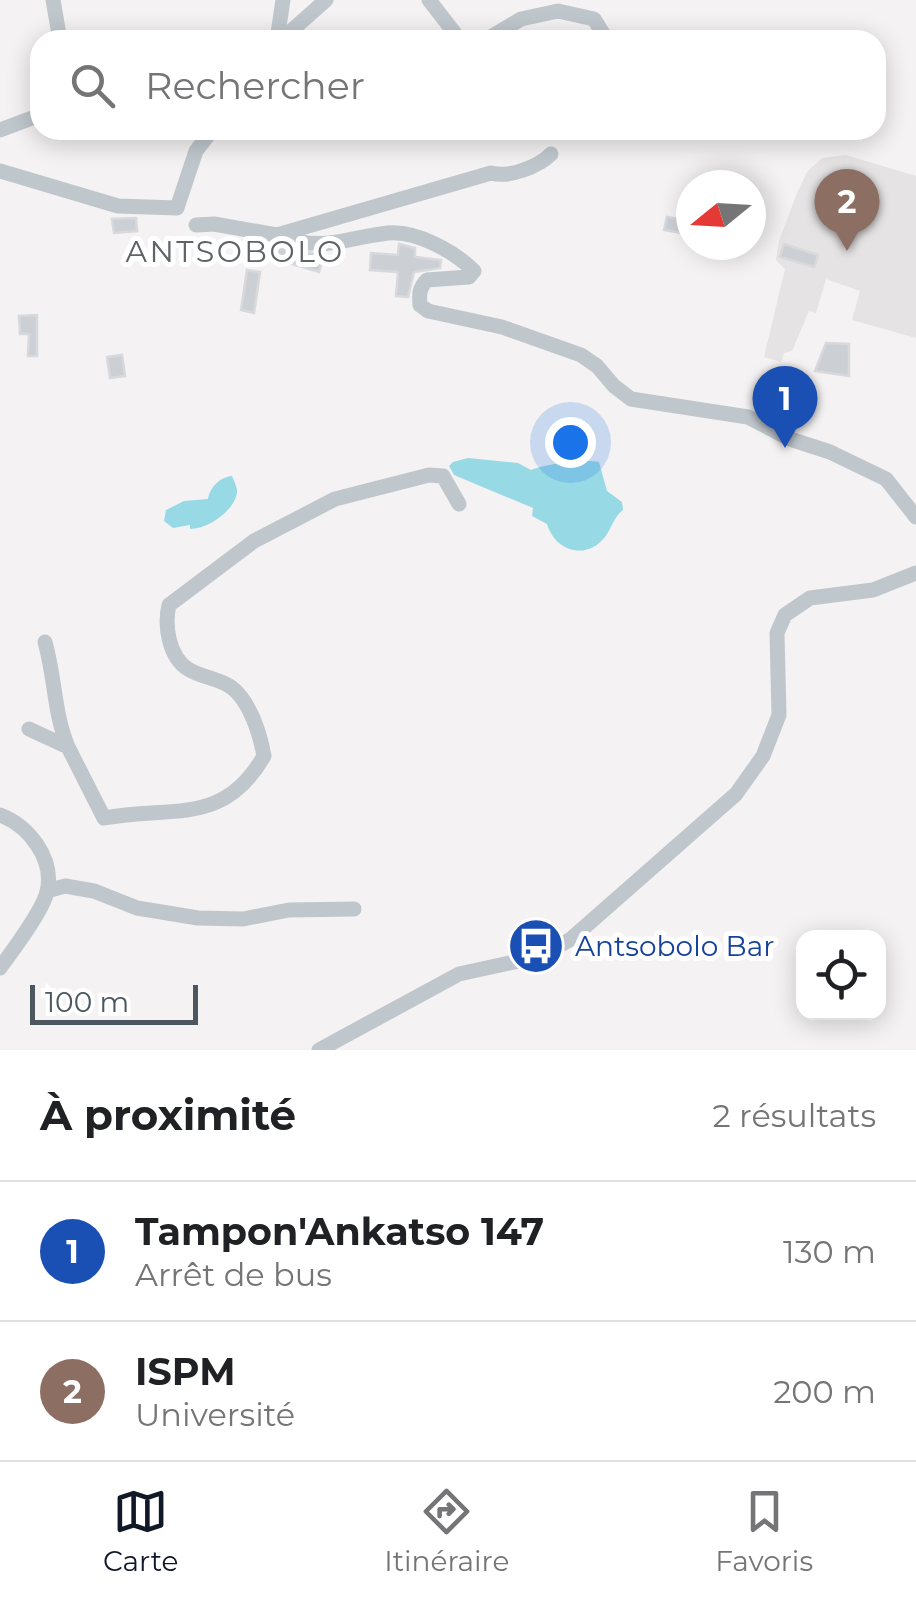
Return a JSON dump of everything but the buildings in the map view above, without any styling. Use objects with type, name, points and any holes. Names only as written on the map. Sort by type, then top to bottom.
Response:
[{"type":"street","points":[[53,0],[58,30]]},
{"type":"street","points":[[280,30],[283,0]]},
{"type":"street","points":[[291,30],[326,0]]},
{"type":"street","points":[[429,0],[452,30]]},
{"type":"street","points":[[503,30],[522,19],[558,11],[594,19],[601,30]]},
{"type":"street","points":[[0,130],[30,118]]},
{"type":"street","points":[[0,171],[118,206],[178,208],[196,150],[204,140]]},
{"type":"street","points":[[278,235],[490,173],[499,175],[540,165],[551,154]]},
{"type":"street","points":[[196,225],[214,224],[325,246],[392,232],[422,238],[474,271],[469,277],[427,280],[419,295],[420,304],[428,311],[502,327],[581,355],[632,399],[748,418],[790,439],[830,452],[886,478],[916,517]]},
{"type":"street","points":[[45,642],[53,670],[58,723],[104,818],[136,812],[200,810],[233,796],[264,756],[242,698],[230,687],[188,670],[175,656],[166,618],[169,606],[254,542],[335,499],[429,474],[443,476],[459,504]]},
{"type":"street","points":[[319,1050],[459,974],[541,956],[571,939],[736,794],[763,756],[779,715],[777,634],[785,614],[810,598],[873,590],[916,573]]},
{"type":"street","points":[[29,729],[68,747]]},
{"type":"street","points":[[0,816],[10,819],[36,840],[45,864],[47,891],[0,968]]},
{"type":"street","points":[[47,891],[65,886],[94,890],[137,908],[198,918],[243,919],[290,910],[354,909]]},
{"type":"shaded area","points":[[846,155],[916,176],[916,338],[852,320],[860,291],[826,279],[816,313],[809,311],[792,351],[784,353],[781,362],[764,357],[785,269],[776,260],[779,241],[797,193],[807,172],[822,158]]},
{"type":"water","points":[[468,458],[518,463],[531,470],[599,462],[607,491],[622,502],[623,510],[597,544],[572,550],[557,541],[547,524],[532,516],[533,508],[454,475],[449,466]]},
{"type":"water","points":[[232,476],[235,500],[219,518],[190,529],[190,525],[173,528],[164,521],[166,510],[184,501],[208,499],[216,483]]},
{"type":"place","name":"ISPM","points":[[847,251]]},
{"type":"place","name":"Tampon'Ankatso 147","points":[[785,448]]},
{"type":"place","name":"Antsobolo Bar","points":[[536,946]]},
{"type":"district","name":"ANTSOBOLO","points":[[235,251]]}]
